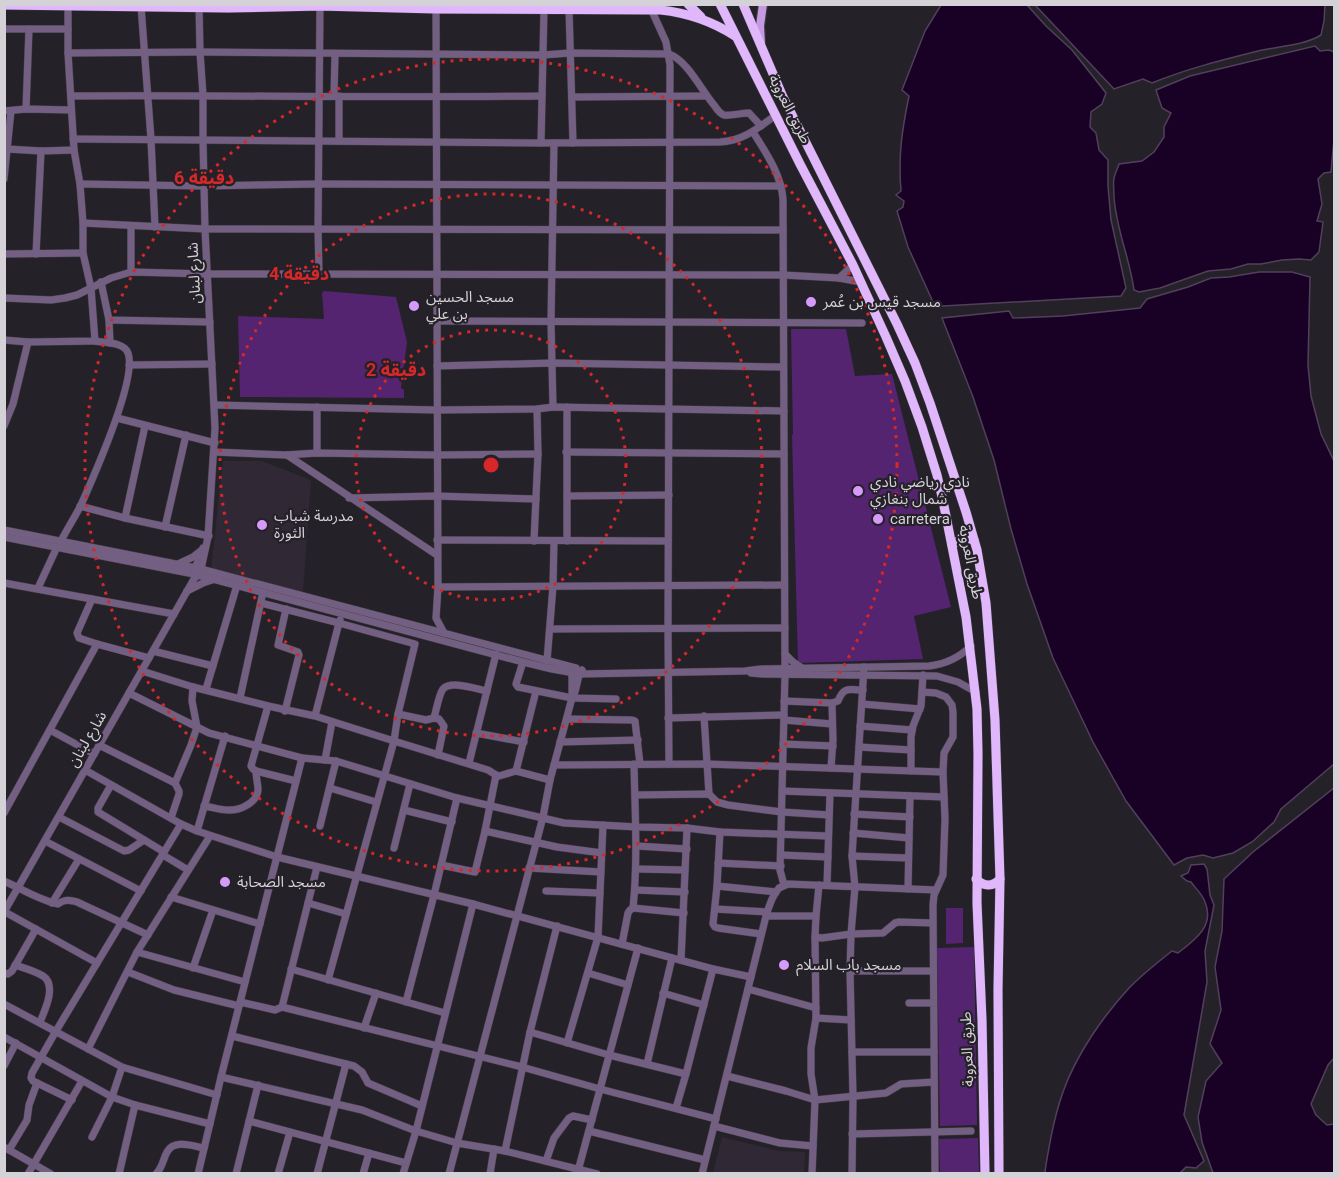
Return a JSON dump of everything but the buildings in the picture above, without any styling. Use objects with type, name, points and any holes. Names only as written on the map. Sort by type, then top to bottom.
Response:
[{"type":"highway","points":[[688,4],[705,20]]},
{"type":"highway","name":"طريق العروبة","points":[[720,4],[861,282],[896,358],[937,475],[960,581],[976,693],[978,754],[976,879],[985,1173]]},
{"type":"highway","name":"طريق العروبة","points":[[743,4],[771,72],[915,363],[937,423],[974,540],[984,589],[995,720],[1000,879],[999,1173]]},
{"type":"highway","points":[[4,5],[228,8],[320,6],[658,8],[705,20],[736,37]]},
{"type":"highway","points":[[952,545],[961,539],[974,540]]},
{"type":"highway","points":[[976,879],[987,885],[993,885],[1000,879]]},
{"type":"main road","points":[[761,47],[760,26],[764,4]]},
{"type":"street","points":[[68,5],[73,139],[80,184],[83,253],[91,288],[95,341]]},
{"type":"street","points":[[141,6],[155,226]]},
{"type":"street","name":"شارع لبنان","points":[[5,912],[206,554],[215,443],[215,405],[205,229],[199,6]]},
{"type":"street","points":[[319,274],[320,6]]},
{"type":"street","points":[[436,7],[438,587],[436,618],[444,633]]},
{"type":"street","points":[[658,8],[669,54],[670,97],[669,764]]},
{"type":"street","points":[[541,143],[544,9]]},
{"type":"street","points":[[569,9],[573,143]]},
{"type":"street","points":[[4,29],[68,29]]},
{"type":"street","points":[[26,109],[29,29]]},
{"type":"street","points":[[68,53],[669,54],[683,63],[720,112],[724,115],[749,113],[761,126]]},
{"type":"street","points":[[335,54],[339,141]]},
{"type":"street","points":[[70,96],[542,96]]},
{"type":"street","points":[[572,97],[706,96]]},
{"type":"street","points":[[4,179],[8,111],[71,110]]},
{"type":"street","points":[[73,139],[541,143],[730,141],[753,132],[776,115]]},
{"type":"street","points":[[753,132],[774,169],[781,186],[783,199],[785,671],[781,878],[784,885]]},
{"type":"street","points":[[553,407],[551,322],[554,143]]},
{"type":"street","points":[[7,150],[74,150]]},
{"type":"street","points":[[36,254],[41,151]]},
{"type":"street","points":[[80,184],[781,186]]},
{"type":"street","points":[[83,223],[205,229],[783,230]]},
{"type":"street","points":[[131,226],[132,272]]},
{"type":"street","points":[[4,254],[83,253]]},
{"type":"street","points":[[839,278],[853,266]]},
{"type":"street","points":[[4,298],[51,300],[77,295],[101,282],[132,272],[783,275],[839,278],[861,282]]},
{"type":"street","points":[[101,282],[109,320],[110,343]]},
{"type":"street","points":[[109,320],[210,322]]},
{"type":"street","points":[[436,321],[862,323]]},
{"type":"street","points":[[4,340],[95,341],[119,345],[129,353],[125,391],[117,418],[80,506],[38,588]]},
{"type":"street","points":[[4,426],[13,404],[28,342]]},
{"type":"street","points":[[437,366],[553,363],[783,367]]},
{"type":"street","points":[[129,364],[212,364]]},
{"type":"street","points":[[215,405],[436,410],[537,410],[553,407],[784,411]]},
{"type":"street","points":[[317,407],[317,453]]},
{"type":"street","points":[[567,408],[567,540]]},
{"type":"street","points":[[534,541],[538,454],[537,410]]},
{"type":"street","points":[[117,418],[215,443]]},
{"type":"street","points":[[125,518],[146,426]]},
{"type":"street","points":[[165,526],[186,435]]},
{"type":"street","points":[[214,452],[286,455],[317,453],[538,454]]},
{"type":"street","points":[[566,452],[784,454]]},
{"type":"street","points":[[286,455],[437,555]]},
{"type":"street","points":[[567,496],[669,495]]},
{"type":"street","points":[[349,498],[436,496],[536,499]]},
{"type":"street","points":[[80,506],[209,537]]},
{"type":"street","points":[[4,530],[196,573],[444,633],[576,671]]},
{"type":"street","points":[[4,537],[59,544],[177,565],[214,579],[552,669],[563,675],[574,690]]},
{"type":"street","name":"شارع لبنان","points":[[196,573],[202,550],[209,537]]},
{"type":"street","points":[[437,540],[668,541]]},
{"type":"street","points":[[547,661],[554,541]]},
{"type":"street","points":[[177,565],[202,550]]},
{"type":"street","points":[[187,591],[214,579]]},
{"type":"street","points":[[4,582],[174,614]]},
{"type":"street","points":[[206,689],[237,585]]},
{"type":"street","points":[[438,587],[784,585]]},
{"type":"street","points":[[240,698],[263,592]]},
{"type":"street","points":[[92,599],[77,633],[79,638],[96,644],[213,666]]},
{"type":"street","points":[[261,603],[414,644],[394,741],[328,980]]},
{"type":"street","points":[[285,711],[299,655],[298,652],[278,645],[286,609]]},
{"type":"street","points":[[315,716],[342,613]]},
{"type":"street","points":[[425,629],[436,618]]},
{"type":"street","points":[[550,629],[784,628]]},
{"type":"street","points":[[4,813],[96,644]]},
{"type":"street","points":[[785,671],[864,671],[935,665],[952,660],[970,646]]},
{"type":"street","points":[[469,763],[496,654]]},
{"type":"street","points":[[784,654],[802,668]]},
{"type":"street","points":[[523,662],[517,686],[572,698],[616,699]]},
{"type":"street","points":[[552,669],[599,674],[745,671],[762,674],[802,668],[864,671],[937,676],[964,685],[976,693]]},
{"type":"street","points":[[142,671],[285,711],[315,716],[469,763],[496,775],[505,776],[516,771],[550,780]]},
{"type":"street","points":[[449,1173],[543,817],[550,780],[574,690],[576,671]]},
{"type":"street","points":[[852,1173],[850,971],[855,886],[852,856],[864,671]]},
{"type":"street","points":[[574,690],[586,679],[599,674]]},
{"type":"street","points":[[911,771],[912,730],[920,708],[923,675]]},
{"type":"street","points":[[434,718],[444,688],[460,685],[487,691]]},
{"type":"street","points":[[175,783],[197,727],[192,701],[193,687]]},
{"type":"street","points":[[784,701],[832,704],[838,701],[844,690],[863,690]]},
{"type":"street","points":[[516,771],[536,691]]},
{"type":"street","points":[[922,692],[943,695],[951,702],[953,708],[953,737],[944,753],[943,872],[933,901],[935,1173]]},
{"type":"street","points":[[129,693],[209,732],[302,758],[336,761],[457,798],[571,824],[828,836]]},
{"type":"street","points":[[831,768],[832,704]]},
{"type":"street","points":[[862,704],[920,708]]},
{"type":"street","points":[[268,706],[251,766],[256,771],[296,780]]},
{"type":"street","points":[[398,714],[426,720],[438,719],[444,726],[438,755]]},
{"type":"street","points":[[668,718],[704,716],[784,718],[832,724]]},
{"type":"street","points":[[704,716],[709,794],[712,799],[722,804],[782,812],[829,814]]},
{"type":"street","points":[[567,719],[632,720],[637,724],[635,795],[637,868],[633,908],[628,913],[622,944]]},
{"type":"street","points":[[325,760],[332,722]]},
{"type":"street","points":[[860,726],[912,730]]},
{"type":"street","points":[[50,730],[94,754]]},
{"type":"street","points":[[476,733],[524,742]]},
{"type":"street","points":[[197,831],[225,736]]},
{"type":"street","points":[[560,742],[638,740]]},
{"type":"street","points":[[783,744],[833,746]]},
{"type":"street","points":[[99,745],[175,783],[179,794],[171,818]]},
{"type":"street","points":[[859,747],[911,750]]},
{"type":"street","points":[[198,1173],[302,758]]},
{"type":"street","points":[[320,826],[336,761]]},
{"type":"street","points":[[554,765],[707,764],[943,772]]},
{"type":"street","points":[[85,770],[181,824],[210,836],[277,857],[473,904],[713,969],[751,977]]},
{"type":"street","points":[[204,806],[232,810],[251,802],[258,791],[256,771]]},
{"type":"street","points":[[441,865],[475,872],[496,775]]},
{"type":"street","points":[[394,849],[410,784]]},
{"type":"street","points":[[111,785],[98,812],[188,870]]},
{"type":"street","points":[[330,788],[376,802]]},
{"type":"street","points":[[782,791],[944,797]]},
{"type":"street","points":[[812,1173],[815,1100],[811,1074],[816,1018],[815,937],[816,916],[828,857],[830,793]]},
{"type":"street","points":[[635,795],[709,794]]},
{"type":"street","points":[[908,889],[910,796]]},
{"type":"street","points":[[406,1002],[457,798]]},
{"type":"street","points":[[404,810],[452,822]]},
{"type":"street","points":[[854,814],[910,817]]},
{"type":"street","points":[[58,817],[124,851],[144,840]]},
{"type":"street","points":[[72,1100],[37,1083],[32,1079],[32,1075],[56,1031],[181,824]]},
{"type":"street","points":[[567,1043],[598,938],[603,825]]},
{"type":"street","points":[[681,960],[687,828]]},
{"type":"street","points":[[485,831],[556,847],[602,853]]},
{"type":"street","points":[[720,832],[713,924],[715,927],[761,934]]},
{"type":"street","points":[[853,833],[909,838]]},
{"type":"street","points":[[88,1049],[138,952],[210,836]]},
{"type":"street","points":[[45,841],[141,891]]},
{"type":"street","points":[[637,846],[687,849]]},
{"type":"street","points":[[781,855],[828,857]]},
{"type":"street","points":[[852,856],[908,858]]},
{"type":"street","points":[[52,903],[79,859]]},
{"type":"street","points":[[718,863],[781,866]]},
{"type":"street","points":[[282,1007],[317,867]]},
{"type":"street","points":[[529,868],[601,872]]},
{"type":"street","points":[[637,868],[685,870]]},
{"type":"street","points":[[4,881],[52,903],[58,904],[70,900],[148,935]]},
{"type":"street","points":[[702,1173],[761,934],[776,892],[788,884],[936,890]]},
{"type":"street","points":[[717,886],[776,892]]},
{"type":"street","points":[[635,890],[685,892]]},
{"type":"street","points":[[546,891],[600,893]]},
{"type":"street","points":[[171,897],[260,924]]},
{"type":"street","points":[[308,903],[346,914]]},
{"type":"street","points":[[404,1173],[473,904]]},
{"type":"street","points":[[633,908],[684,914]]},
{"type":"street","points":[[715,909],[816,916]]},
{"type":"street","points":[[193,968],[213,910]]},
{"type":"street","points":[[5,912],[97,963]]},
{"type":"street","points":[[815,937],[883,933],[899,922],[933,923]]},
{"type":"street","points":[[505,1151],[530,1032],[557,926]]},
{"type":"street","points":[[4,973],[10,973],[36,929]]},
{"type":"street","points":[[578,1171],[638,948]]},
{"type":"street","points":[[138,952],[245,982]]},
{"type":"street","points":[[647,1064],[672,958]]},
{"type":"street","points":[[15,965],[43,976],[48,981],[50,997],[40,1022]]},
{"type":"street","points":[[291,969],[445,1013]]},
{"type":"street","points":[[676,1108],[713,969]]},
{"type":"street","points":[[850,971],[933,970]]},
{"type":"street","points":[[128,972],[174,990],[268,1009],[278,1010],[282,1007],[676,1108],[780,1143],[813,1146]]},
{"type":"street","points":[[588,973],[628,985]]},
{"type":"street","points":[[748,989],[816,1008]]},
{"type":"street","points":[[364,1028],[376,993]]},
{"type":"street","points":[[663,993],[704,1005]]},
{"type":"street","points":[[909,1004],[933,1003]]},
{"type":"street","points":[[4,1004],[122,1066],[217,1095]]},
{"type":"street","points":[[816,1018],[851,1020]]},
{"type":"street","points":[[530,1032],[686,1074]]},
{"type":"street","points":[[232,1036],[346,1064],[359,1069],[370,1085],[422,1106]]},
{"type":"street","points":[[4,1037],[112,1098],[135,1106],[210,1124]]},
{"type":"street","points":[[5,1063],[16,1044]]},
{"type":"street","points":[[852,1052],[934,1052]]},
{"type":"street","points":[[317,1173],[346,1064]]},
{"type":"street","points":[[92,1137],[112,1098],[122,1066]]},
{"type":"street","points":[[727,1076],[815,1100],[886,1093],[901,1084],[934,1082]]},
{"type":"street","points":[[221,1077],[362,1110],[416,1131],[458,1143],[505,1151],[578,1171],[597,1173]]},
{"type":"street","points":[[28,1173],[82,1081]]},
{"type":"street","points":[[37,1083],[29,1105],[27,1120],[7,1149],[51,1173]]},
{"type":"street","points":[[236,1173],[258,1085]]},
{"type":"street","points":[[119,1173],[135,1106]]},
{"type":"street","points":[[546,1161],[554,1138],[569,1118],[573,1116],[592,1120]]},
{"type":"street","points":[[249,1121],[406,1163]]},
{"type":"street","points":[[589,1131],[705,1160]]},
{"type":"street","points":[[852,1134],[971,1131]]},
{"type":"street","points":[[279,1173],[290,1132]]},
{"type":"street","points":[[156,1173],[173,1146],[183,1144],[204,1148]]},
{"type":"street","points":[[490,1173],[494,1149]]},
{"type":"street","points":[[363,1173],[369,1153]]},
{"type":"shaded area","points":[[941,5],[1027,5],[1072,50],[1106,93],[1102,104],[1091,112],[1090,127],[1096,133],[1099,150],[1108,160],[1111,220],[1126,288],[1121,296],[943,306],[933,302],[908,247],[897,211],[903,207],[904,201],[896,195],[901,191],[901,143],[909,96],[902,90],[925,31]]},
{"type":"shaded area","points":[[1035,5],[1325,5],[1321,35],[1314,39],[1218,61],[1152,83],[1143,79],[1114,89]]},
{"type":"shaded area","points":[[1315,46],[1320,51],[1334,52],[1334,139],[1331,172],[1324,173],[1318,179],[1322,204],[1317,221],[1323,222],[1319,252],[1311,260],[1282,260],[1248,264],[1231,269],[1208,271],[1160,288],[1139,292],[1134,290],[1117,221],[1114,180],[1119,164],[1142,161],[1154,152],[1164,137],[1164,127],[1171,113],[1162,108],[1156,90],[1190,76]]},
{"type":"shaded area","points":[[1259,272],[1292,272],[1310,277],[1308,365],[1311,396],[1321,434],[1334,461],[1334,764],[1281,809],[1274,822],[1252,842],[1233,853],[1213,858],[1203,855],[1187,858],[1174,865],[1126,801],[1093,742],[1053,658],[1027,584],[994,460],[973,397],[942,318],[1009,311],[1013,318],[1063,316],[1140,308],[1147,299],[1211,278]]},
{"type":"shaded area","points":[[324,291],[396,297],[407,342],[401,388],[404,390],[404,398],[240,397],[238,316],[324,319],[322,293]]},
{"type":"shaded area","name":"نادي رياضي نادي شمال بنغازي","points":[[791,329],[846,329],[855,376],[892,374],[951,607],[914,616],[923,659],[798,663]]},
{"type":"shaded area","name":"مدرسة شباب الثورة","points":[[223,461],[262,461],[311,480],[303,592],[211,569]]},
{"type":"shaded area","points":[[1334,788],[1334,1058],[1328,1065],[1311,1104],[1316,1115],[1327,1125],[1334,1124],[1334,1173],[1213,1173],[1202,1142],[1198,1117],[1206,1081],[1222,1063],[1210,1044],[1221,1010],[1215,967],[1222,931],[1224,879],[1253,852]]},
{"type":"shaded area","points":[[1204,864],[1214,905],[1205,951],[1207,982],[1184,1115],[1204,1161],[1196,1168],[1186,1167],[1180,1173],[1045,1173],[1052,1131],[1061,1097],[1075,1064],[1091,1036],[1130,987],[1172,951],[1178,953],[1202,932],[1207,918],[1204,899],[1191,882],[1181,876],[1188,873],[1191,865]]},
{"type":"shaded area","points":[[946,908],[963,908],[963,943],[946,944]]},
{"type":"shaded area","points":[[974,947],[977,1125],[940,1126],[937,948]]},
{"type":"shaded area","points":[[722,1137],[779,1151],[805,1152],[804,1173],[713,1173]]},
{"type":"shaded area","points":[[978,1138],[979,1173],[940,1173],[939,1139]]},
{"type":"place","name":"مسجد قيس بن عُمر","points":[[811,302]]},
{"type":"place","name":"مسجد الحسين بن علي","points":[[414,306]]},
{"type":"place","name":"نادي رياضي نادي شمال بنغازي","points":[[858,491]]},
{"type":"place","name":"carretera","points":[[878,519]]},
{"type":"place","name":"مدرسة شباب الثورة","points":[[262,525]]},
{"type":"place","name":"مسجد الصحابة","points":[[225,882]]},
{"type":"place","name":"مسجد باب السلام","points":[[784,965]]}]
